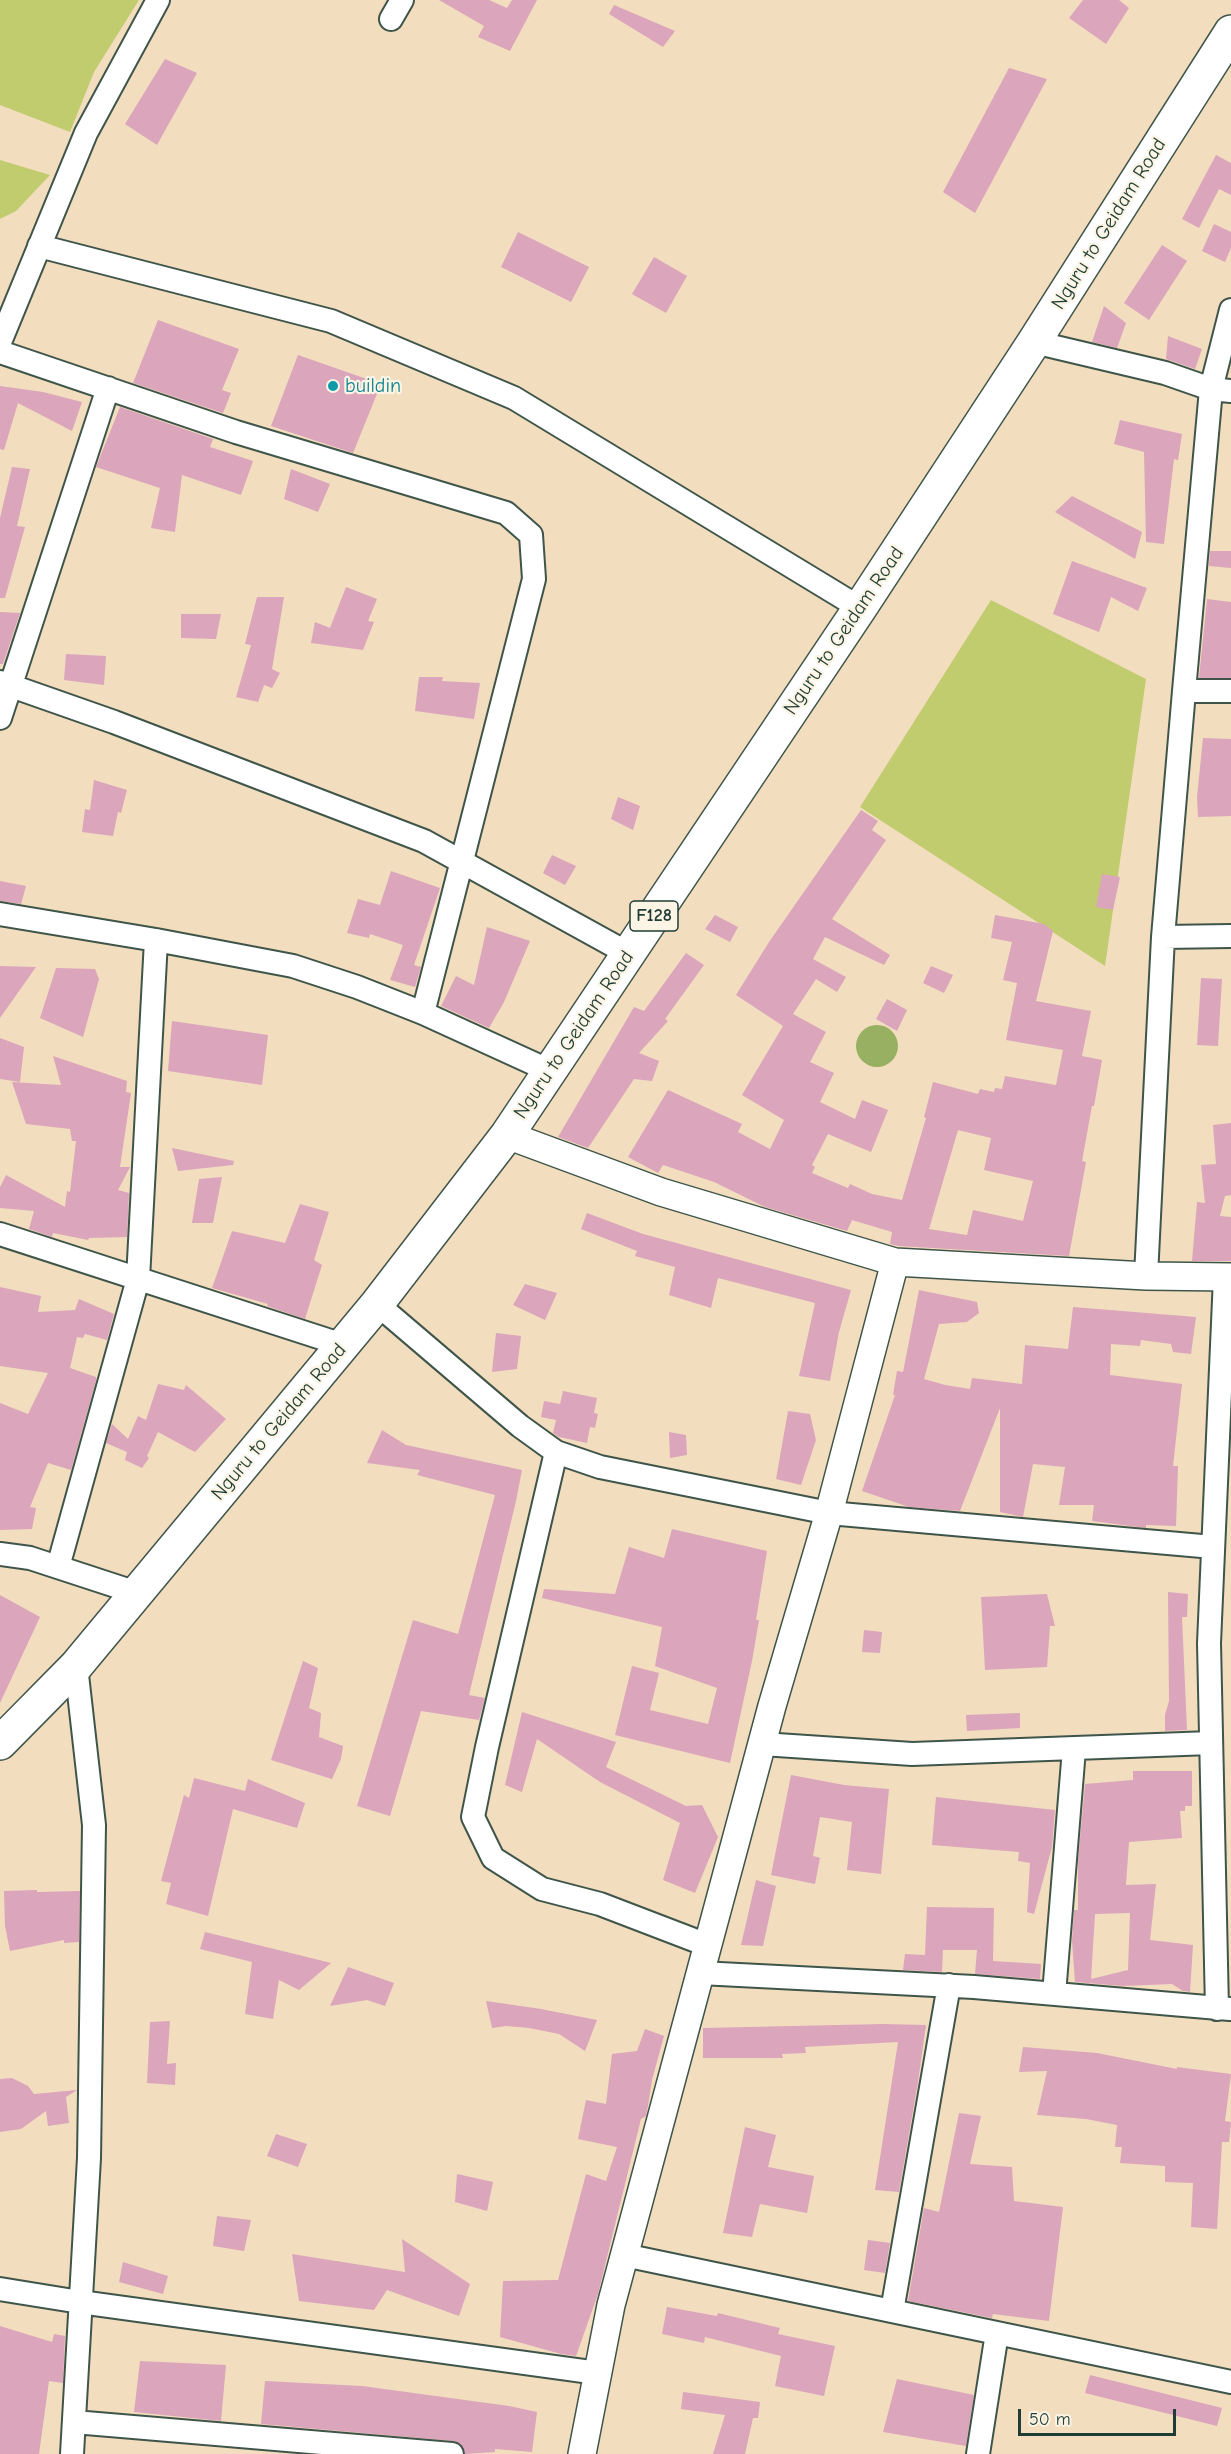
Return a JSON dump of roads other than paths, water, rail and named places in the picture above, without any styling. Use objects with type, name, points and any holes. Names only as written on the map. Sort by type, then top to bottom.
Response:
[{"type":"main road","name":"Nguru to Geidam Road","points":[[0,1743],[76,1666],[137,1593],[377,1304],[507,1135],[860,608],[1034,342],[1231,32]]},
{"type":"street","points":[[0,342],[86,133],[158,0]]},
{"type":"street","points":[[39,246],[331,321],[514,398],[860,608]]},
{"type":"street","points":[[1146,1276],[1163,937],[1184,691],[1231,310]]},
{"type":"street","points":[[1034,342],[1166,373],[1221,390]]},
{"type":"street","points":[[0,352],[236,432],[506,513],[531,535],[534,579],[423,1012]]},
{"type":"street","points":[[0,718],[5,684],[108,388]]},
{"type":"street","points":[[5,684],[114,722],[424,841],[629,954]]},
{"type":"street","points":[[1184,691],[1231,691]]},
{"type":"street","points":[[0,914],[293,966],[423,1012],[550,1071]]},
{"type":"street","points":[[1163,937],[1231,936]]},
{"type":"street","points":[[58,1567],[138,1279],[156,940]]},
{"type":"street","points":[[507,1135],[661,1192],[895,1262],[1146,1276],[1228,1277],[1219,1558],[1209,1643],[1211,1743],[1224,2009],[949,1985],[700,1973]]},
{"type":"street","points":[[0,1234],[343,1345]]},
{"type":"street","points":[[582,2454],[611,2305],[624,2255],[762,1744],[829,1513],[895,1262]]},
{"type":"street","points":[[377,1304],[520,1426],[556,1452],[600,1467],[829,1513],[1219,1558]]},
{"type":"street","points":[[556,1452],[487,1747],[473,1817],[493,1858],[542,1889],[600,1904],[707,1945]]},
{"type":"street","points":[[0,1554],[30,1558],[137,1593]]},
{"type":"street","points":[[72,2454],[89,2158],[94,1825],[76,1666]]},
{"type":"street","points":[[762,1744],[912,1754],[1211,1743]]},
{"type":"street","points":[[1054,1994],[1074,1749]]},
{"type":"street","points":[[892,2311],[949,1985]]},
{"type":"street","points":[[624,2255],[1231,2382]]},
{"type":"street","points":[[0,2289],[598,2373]]},
{"type":"street","points":[[978,2454],[997,2333]]},
{"type":"street","points":[[74,2422],[452,2454]]},
{"type":"place","name":"buildin","points":[[333,386]]}]
